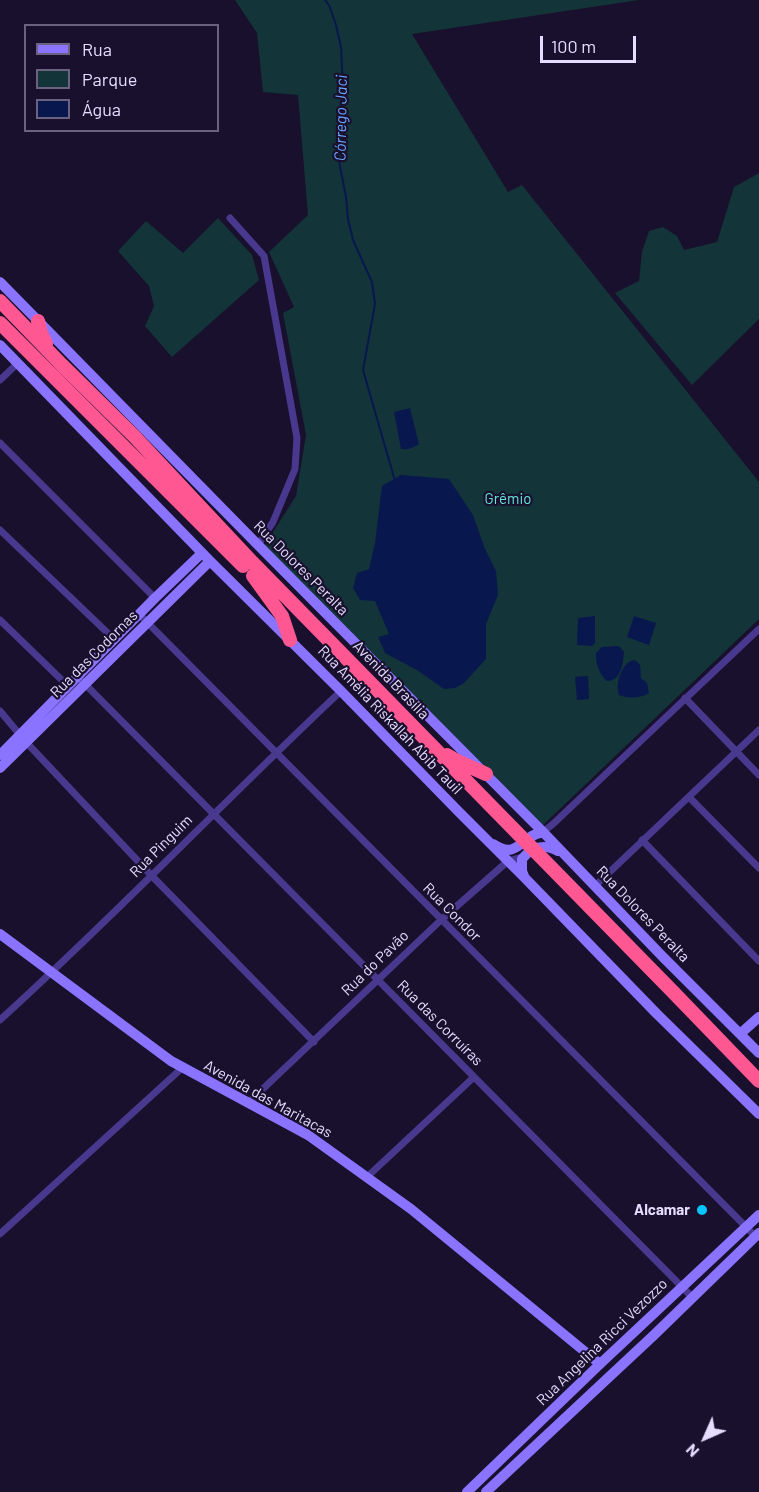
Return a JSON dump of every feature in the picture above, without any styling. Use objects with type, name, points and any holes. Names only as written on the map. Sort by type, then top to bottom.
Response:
[{"type":"highway","name":"Avenida Brasília","points":[[0,301],[135,437],[252,562],[420,734],[759,1092]]},
{"type":"highway","points":[[38,321],[44,341],[62,365]]},
{"type":"highway","name":"Avenida Brasília","points":[[0,323],[676,994],[759,1081]]},
{"type":"highway","points":[[253,576],[282,616],[290,640]]},
{"type":"highway","points":[[420,734],[456,761],[486,774]]},
{"type":"main road","name":"Rua Dolores Peralta","points":[[0,282],[543,831],[662,956],[759,1053]]},
{"type":"main road","name":"Rua Amélia Riskallah Abib Tauil","points":[[0,345],[657,1014],[759,1114]]},
{"type":"main road","name":"Rua das Codornas","points":[[0,755],[23,738],[63,699],[114,639],[202,553]]},
{"type":"main road","name":"Rua das Codornas","points":[[63,699],[68,686],[81,680],[148,623],[210,561]]},
{"type":"main road","name":"Rua das Codornas","points":[[0,768],[23,738]]},
{"type":"main road","points":[[524,877],[521,863],[531,829],[526,816]]},
{"type":"main road","points":[[526,847],[543,831]]},
{"type":"main road","points":[[485,839],[504,849],[546,846],[567,857]]},
{"type":"main road","name":"Avenida das Maritacas","points":[[0,934],[182,1068],[308,1135],[411,1209],[600,1364]]},
{"type":"main road","points":[[740,1034],[759,1017]]},
{"type":"main road","name":"Rua Angelina Ricci Vezozzo","points":[[467,1492],[759,1215]]},
{"type":"main road","name":"Rua Angelina Ricci Vezozzo","points":[[486,1492],[757,1234]]},
{"type":"street","points":[[230,218],[264,256],[297,438],[295,469],[273,522],[258,545]]},
{"type":"street","points":[[0,380],[18,363]]},
{"type":"street","points":[[0,443],[155,598]]},
{"type":"street","points":[[0,530],[114,639]]},
{"type":"street","name":"Rua Condor","points":[[139,614],[746,1227],[757,1234]]},
{"type":"street","points":[[0,620],[68,686]]},
{"type":"street","points":[[543,831],[759,629]]},
{"type":"street","name":"Rua das Corruíras","points":[[81,680],[692,1298]]},
{"type":"street","name":"Rua Pinguim","points":[[0,1020],[52,973],[341,691]]},
{"type":"street","points":[[686,699],[759,775]]},
{"type":"street","points":[[0,711],[151,875],[314,1042]]},
{"type":"street","points":[[595,886],[759,730]]},
{"type":"street","points":[[689,797],[759,868]]},
{"type":"street","points":[[642,840],[759,961]]},
{"type":"street","name":"Rua do Pavão","points":[[248,1103],[441,920],[526,847]]},
{"type":"street","points":[[0,1234],[182,1068]]},
{"type":"street","points":[[367,1178],[474,1077]]},
{"type":"green space","name":"Grêmio","points":[[235,0],[639,0],[412,34],[508,192],[522,185],[759,482],[759,619],[542,826],[263,548],[296,496],[306,435],[283,313],[294,307],[269,252],[308,215],[298,95],[263,92],[257,33]]},
{"type":"green space","points":[[759,173],[759,319],[692,385],[615,293],[639,281],[642,252],[649,231],[663,227],[677,236],[684,250],[717,242],[734,187]]},
{"type":"green space","points":[[218,218],[252,255],[259,280],[172,357],[145,326],[154,306],[149,286],[118,251],[146,221],[183,253]]},
{"type":"water","points":[[410,408],[419,444],[401,449],[394,412]]},
{"type":"water","points":[[401,475],[449,479],[473,515],[485,549],[496,571],[498,595],[486,624],[486,659],[464,683],[455,688],[444,689],[417,670],[385,653],[378,637],[389,634],[375,601],[360,600],[353,588],[357,573],[369,569],[375,543],[382,486]]},
{"type":"water","points":[[595,616],[595,643],[592,646],[577,645],[578,618]]},
{"type":"water","points":[[634,616],[656,623],[649,645],[627,637]]},
{"type":"water","points":[[617,646],[624,652],[622,666],[615,678],[607,681],[602,676],[596,653],[602,647]]},
{"type":"water","points":[[633,660],[640,665],[641,678],[647,683],[649,693],[639,697],[619,695],[618,685],[622,670]]},
{"type":"water","points":[[588,676],[589,699],[577,700],[575,677]]},
{"type":"waterway","name":"Córrego Jaci","points":[[325,0],[336,25],[341,47],[343,90],[337,151],[348,219],[353,240],[372,282],[375,304],[363,370],[395,481]]},
{"type":"place","name":"Alcamar","points":[[702,1210]]}]
